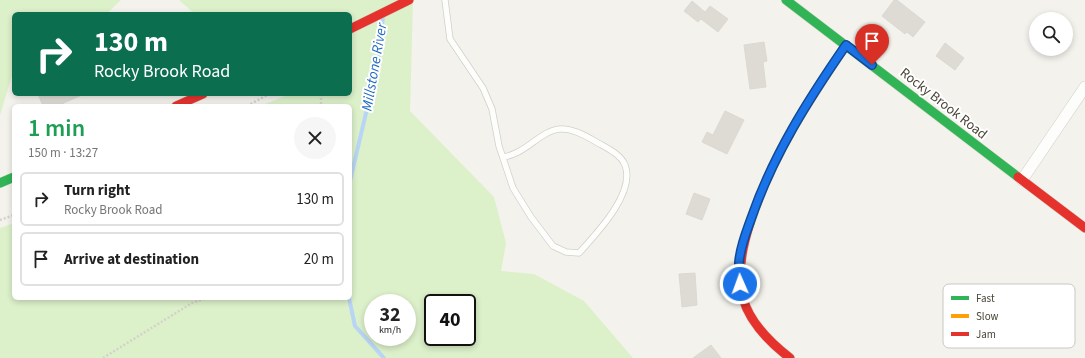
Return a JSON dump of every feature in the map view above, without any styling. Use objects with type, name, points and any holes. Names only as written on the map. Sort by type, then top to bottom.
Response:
[{"type":"street","name":"Rocky Brook Road","points":[[786,0],[1085,228]]},
{"type":"street","points":[[352,28],[407,1]]},
{"type":"street","points":[[790,358],[773,346],[761,333],[749,313],[740,284],[739,263],[742,246],[763,188],[790,131],[812,95],[846,45]]},
{"type":"street","points":[[1022,180],[1085,88]]},
{"type":"street","points":[[180,104],[198,96]]},
{"type":"street","points":[[0,183],[12,179]]},
{"type":"lane","points":[[445,0],[450,39],[483,88],[492,109],[495,133],[513,188],[531,217],[553,246],[566,252],[579,252],[601,230],[623,191],[627,176],[625,164],[616,153],[581,134],[560,129],[543,136],[518,152],[504,157]]},
{"type":"path","points":[[251,104],[265,96]]},
{"type":"path","points":[[0,220],[12,216]]},
{"type":"path","points":[[103,358],[192,303],[201,300]]},
{"type":"green space","points":[[0,0],[121,0],[108,12],[12,12],[12,76],[0,115]]},
{"type":"green space","points":[[179,0],[413,0],[410,111],[494,197],[506,243],[501,271],[534,274],[584,301],[633,358],[0,358],[0,228],[12,224],[12,300],[352,300],[352,104],[265,104],[285,96],[352,96],[352,12],[193,12]]},
{"type":"building","points":[[894,0],[897,0],[925,22],[913,37],[907,32],[905,34],[882,16]]},
{"type":"building","points":[[692,1],[705,12],[710,6],[728,19],[718,32],[701,19],[698,22],[684,11]]},
{"type":"building","points":[[764,42],[767,61],[763,62],[766,87],[750,89],[744,45]]},
{"type":"building","points":[[945,43],[964,58],[955,70],[936,56]]},
{"type":"building","points":[[39,96],[80,96],[62,104],[42,104]]},
{"type":"building","points":[[725,111],[744,120],[727,154],[702,142],[707,132],[713,135]]},
{"type":"building","points":[[694,193],[710,199],[702,220],[686,214]]},
{"type":"building","points":[[695,273],[697,305],[682,307],[679,274]]},
{"type":"building","points":[[711,345],[721,358],[693,358]]},
{"type":"waterway","name":"Millstone River","points":[[352,172],[378,62],[383,16]]},
{"type":"waterway","name":"Millstone River","points":[[349,300],[355,326],[384,358]]},
{"type":"traffic: fast","points":[[786,0],[1018,177]]},
{"type":"traffic: fast","points":[[0,183],[12,178]]},
{"type":"traffic: slow","points":[[750,223],[780,153],[804,109],[846,45]]},
{"type":"traffic: jam","points":[[352,28],[409,0]]},
{"type":"traffic: jam","points":[[180,104],[198,96]]},
{"type":"traffic: jam","points":[[1018,177],[1085,228]]},
{"type":"traffic: jam","points":[[750,223],[740,264],[740,282],[743,298],[749,314],[759,329],[790,358]]},
{"type":"route","points":[[740,284],[739,263],[742,246],[755,208],[771,169],[790,131],[812,95],[846,45],[872,65]]}]
